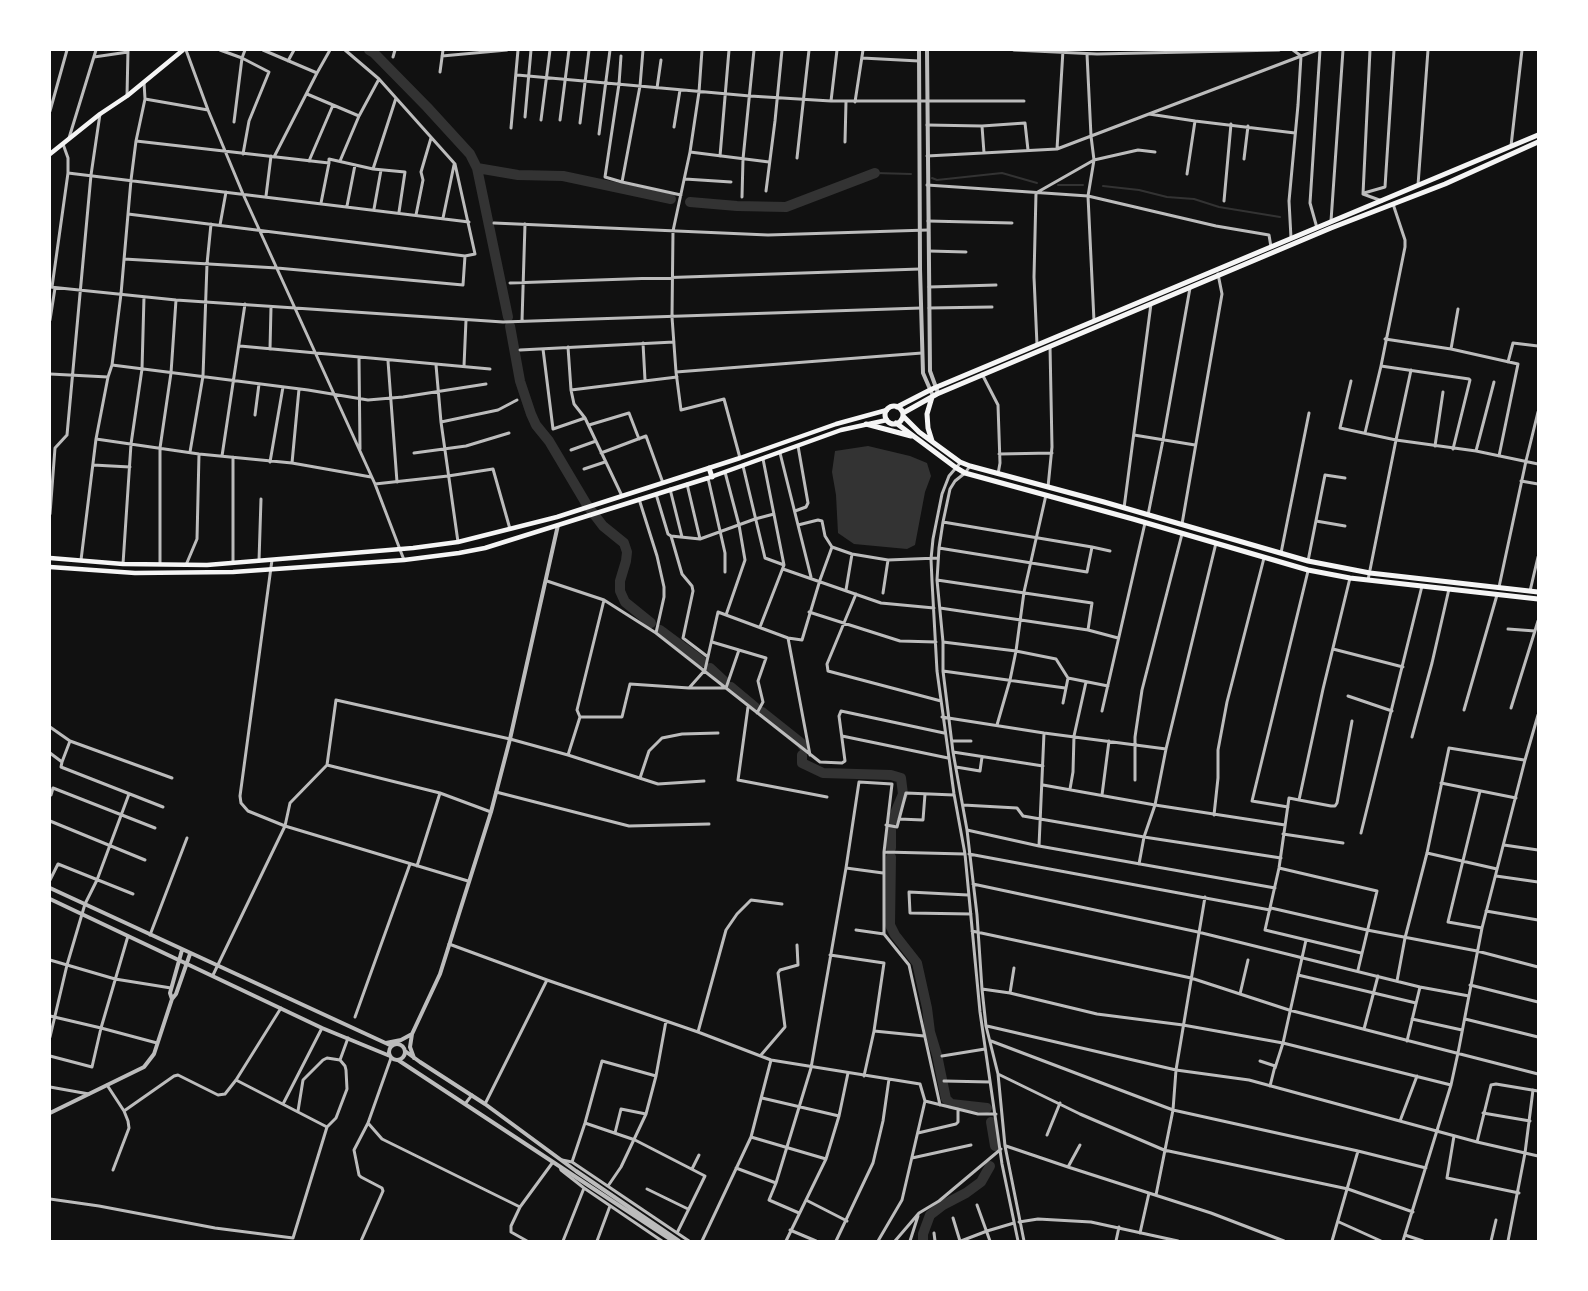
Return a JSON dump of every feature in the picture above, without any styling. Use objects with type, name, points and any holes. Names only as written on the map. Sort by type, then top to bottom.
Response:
[{"type":"main road","points":[[50,154],[100,114],[128,96],[185,50]]},
{"type":"main road","points":[[896,423],[901,421],[903,415],[935,395],[1190,288],[1271,247],[1538,135]]},
{"type":"main road","points":[[50,558],[123,564],[233,564],[400,550],[458,542],[510,530],[576,511],[740,458],[827,426],[897,407],[933,388],[1094,322],[1445,184],[1538,142]]},
{"type":"main road","points":[[932,441],[928,428],[927,414],[935,395]]},
{"type":"main road","points":[[897,407],[919,432],[961,462],[970,466],[1148,514],[1308,561],[1370,572],[1538,592]]},
{"type":"main road","points":[[887,420],[888,410]]},
{"type":"main road","points":[[50,567],[162,574],[271,570],[404,560],[484,548],[710,477],[780,453],[833,432],[887,420],[891,423],[896,423],[965,473],[1145,522],[1308,570],[1350,578],[1538,599]]},
{"type":"main road","points":[[866,424],[916,438]]},
{"type":"main road","points":[[709,468],[710,477]]},
{"type":"street","points":[[50,111],[67,50]]},
{"type":"street","points":[[68,140],[96,50]]},
{"type":"street","points":[[185,50],[258,229],[372,476],[404,560]]},
{"type":"street","points":[[220,50],[242,58],[269,72],[249,121],[243,154]]},
{"type":"street","points":[[234,122],[242,58],[245,50]]},
{"type":"street","points":[[262,50],[317,74]]},
{"type":"street","points":[[288,61],[294,50]]},
{"type":"street","points":[[266,196],[272,157],[330,50]]},
{"type":"street","points":[[128,214],[465,256],[475,254],[455,164],[379,80],[345,50]]},
{"type":"street","points":[[393,58],[395,50]]},
{"type":"street","points":[[440,72],[443,50]]},
{"type":"street","points":[[442,56],[505,50]]},
{"type":"street","points":[[511,128],[518,50]]},
{"type":"street","points":[[525,117],[531,50]]},
{"type":"street","points":[[541,120],[550,50]]},
{"type":"street","points":[[560,120],[569,50]]},
{"type":"street","points":[[580,123],[589,50]]},
{"type":"street","points":[[599,134],[610,50]]},
{"type":"street","points":[[622,182],[640,86],[643,50]]},
{"type":"street","points":[[702,50],[699,92],[690,152],[673,231],[672,316],[676,372],[681,410],[724,399],[740,458]]},
{"type":"street","points":[[720,156],[729,50]]},
{"type":"street","points":[[742,197],[754,50]]},
{"type":"street","points":[[766,191],[782,50]]},
{"type":"street","points":[[797,158],[809,50]]},
{"type":"street","points":[[831,101],[837,50]]},
{"type":"street","points":[[855,102],[863,50]]},
{"type":"street","points":[[919,50],[919,229],[922,374],[933,388]]},
{"type":"street","points":[[927,50],[930,371],[935,395]]},
{"type":"street","points":[[1014,50],[1062,51],[1087,54],[1097,52],[1279,50]]},
{"type":"street","points":[[1293,50],[1301,56]]},
{"type":"street","points":[[927,156],[1057,149],[1319,50],[1310,203],[1317,228]]},
{"type":"street","points":[[1331,222],[1343,50]]},
{"type":"street","points":[[1363,194],[1370,50]]},
{"type":"street","points":[[1363,194],[1385,187],[1394,50]]},
{"type":"street","points":[[1418,186],[1428,50]]},
{"type":"street","points":[[1511,146],[1522,50]]},
{"type":"street","points":[[94,57],[128,51],[128,96]]},
{"type":"street","points":[[1057,149],[1062,51]]},
{"type":"street","points":[[1087,54],[1094,160],[1088,196],[1094,322]]},
{"type":"street","points":[[621,56],[619,84],[605,177],[681,195]]},
{"type":"street","points":[[1291,239],[1289,201],[1301,56]]},
{"type":"street","points":[[862,58],[919,61]]},
{"type":"street","points":[[657,88],[660,60]]},
{"type":"street","points":[[517,75],[804,100],[846,102],[1024,101]]},
{"type":"street","points":[[340,161],[359,116],[379,80]]},
{"type":"street","points":[[81,561],[96,439],[112,365],[121,294],[131,180],[136,141],[145,99],[144,82]]},
{"type":"street","points":[[674,126],[680,90]]},
{"type":"street","points":[[306,94],[359,116]]},
{"type":"street","points":[[373,169],[396,98]]},
{"type":"street","points":[[145,99],[208,110]]},
{"type":"street","points":[[845,142],[846,102]]},
{"type":"street","points":[[309,161],[333,105]]},
{"type":"street","points":[[50,514],[56,448],[67,436],[92,175],[100,114]]},
{"type":"street","points":[[1149,114],[1295,133]]},
{"type":"street","points":[[1187,174],[1194,121]]},
{"type":"street","points":[[927,125],[982,126],[1025,124],[1028,150]]},
{"type":"street","points":[[1224,201],[1231,124]]},
{"type":"street","points":[[982,126],[984,153]]},
{"type":"street","points":[[1244,159],[1248,126]]},
{"type":"street","points":[[416,215],[423,180],[422,169],[431,138]]},
{"type":"street","points":[[136,141],[328,163]]},
{"type":"street","points":[[50,320],[52,287],[68,173],[68,158],[63,144]]},
{"type":"street","points":[[1036,193],[1094,160],[1138,150],[1155,152]]},
{"type":"street","points":[[690,152],[769,162]]},
{"type":"street","points":[[322,203],[329,158],[373,169],[405,172],[399,212]]},
{"type":"street","points":[[443,218],[455,164]]},
{"type":"street","points":[[347,206],[355,165]]},
{"type":"street","points":[[374,209],[381,170]]},
{"type":"street","points":[[68,173],[469,222]]},
{"type":"street","points":[[685,179],[730,182]]},
{"type":"street","points":[[920,180],[927,180]]},
{"type":"street","points":[[927,185],[1088,196],[1216,226],[1269,235],[1271,247]]},
{"type":"street","points":[[220,225],[226,192]]},
{"type":"street","points":[[1036,193],[1034,277],[1037,346]]},
{"type":"street","points":[[1363,194],[1382,201]]},
{"type":"street","points":[[1365,433],[1381,366],[1405,247],[1392,204]]},
{"type":"street","points":[[928,221],[1012,223]]},
{"type":"street","points":[[494,223],[768,235],[928,230]]},
{"type":"street","points":[[190,452],[203,376],[207,264],[211,224]]},
{"type":"street","points":[[522,321],[525,224]]},
{"type":"street","points":[[929,251],[966,252]]},
{"type":"street","points":[[124,259],[277,268],[463,286],[465,256]]},
{"type":"street","points":[[510,283],[920,269]]},
{"type":"street","points":[[1182,524],[1222,294],[1218,273]]},
{"type":"street","points":[[929,287],[996,286]]},
{"type":"street","points":[[52,287],[176,300],[466,320],[522,321],[921,308]]},
{"type":"street","points":[[1148,514],[1190,288]]},
{"type":"street","points":[[123,564],[131,444],[142,368],[144,297]]},
{"type":"street","points":[[160,565],[160,448],[171,373],[176,300]]},
{"type":"street","points":[[222,456],[245,304]]},
{"type":"street","points":[[1124,508],[1151,304]]},
{"type":"street","points":[[270,348],[272,306]]},
{"type":"street","points":[[929,308],[992,306]]},
{"type":"street","points":[[1451,349],[1458,310]]},
{"type":"street","points":[[464,366],[466,320]]},
{"type":"street","points":[[1386,339],[1451,349],[1518,364],[1499,456]]},
{"type":"street","points":[[520,350],[674,342]]},
{"type":"street","points":[[643,343],[645,380]]},
{"type":"street","points":[[1508,362],[1513,343],[1538,346]]},
{"type":"street","points":[[240,346],[490,369]]},
{"type":"street","points":[[1048,488],[1052,453],[1050,346]]},
{"type":"street","points":[[568,347],[571,390],[574,404],[589,425],[622,496]]},
{"type":"street","points":[[543,348],[553,429],[585,418]]},
{"type":"street","points":[[676,372],[922,354]]},
{"type":"street","points":[[360,358],[360,452]]},
{"type":"street","points":[[388,361],[397,482]]},
{"type":"street","points":[[112,365],[299,389],[364,400],[438,392],[486,384]]},
{"type":"street","points":[[436,365],[441,422],[458,542]]},
{"type":"street","points":[[1381,366],[1470,380],[1454,449]]},
{"type":"street","points":[[980,369],[998,405],[998,474]]},
{"type":"street","points":[[1368,580],[1411,370]]},
{"type":"street","points":[[50,374],[108,377]]},
{"type":"street","points":[[571,390],[677,377]]},
{"type":"street","points":[[1351,380],[1340,428],[1396,440],[1476,451],[1538,464]]},
{"type":"street","points":[[1476,451],[1494,382]]},
{"type":"street","points":[[255,415],[260,384]]},
{"type":"street","points":[[270,462],[283,387]]},
{"type":"street","points":[[292,463],[299,389]]},
{"type":"street","points":[[1434,446],[1443,392]]},
{"type":"street","points":[[441,422],[498,410],[517,400]]},
{"type":"street","points":[[1499,587],[1521,481],[1538,412]]},
{"type":"street","points":[[589,425],[629,413],[639,439]]},
{"type":"street","points":[[1281,553],[1309,413]]},
{"type":"street","points":[[414,453],[466,446],[509,433]]},
{"type":"street","points":[[1134,435],[1195,445]]},
{"type":"street","points":[[601,453],[646,436],[663,483]]},
{"type":"street","points":[[96,439],[199,454],[292,463],[372,476]]},
{"type":"street","points":[[571,450],[596,440]]},
{"type":"street","points":[[795,510],[806,507],[808,503],[798,446]]},
{"type":"street","points":[[780,453],[811,577]]},
{"type":"street","points":[[999,454],[1052,453]]},
{"type":"street","points":[[186,565],[197,539],[199,454]]},
{"type":"street","points":[[233,457],[233,564]]},
{"type":"street","points":[[760,627],[784,567],[763,459]]},
{"type":"street","points":[[584,469],[605,462]]},
{"type":"street","points":[[961,462],[949,476],[942,494],[936,522],[932,559],[937,671],[954,795],[973,884],[979,932],[986,1026],[998,1074],[1005,1146],[1024,1241]]},
{"type":"street","points":[[94,465],[130,467]]},
{"type":"street","points":[[742,466],[765,558],[784,567],[881,603],[934,608]]},
{"type":"street","points":[[970,466],[950,489],[942,522],[937,580],[944,642],[943,671],[953,752],[967,830],[968,895],[977,988],[1000,1150],[1018,1241]]},
{"type":"street","points":[[375,484],[493,469],[510,530]]},
{"type":"street","points":[[725,472],[739,524],[745,560],[726,614]]},
{"type":"street","points":[[1308,561],[1325,474],[1345,478]]},
{"type":"street","points":[[710,477],[719,532],[725,553],[724,572]]},
{"type":"street","points":[[1521,481],[1538,484]]},
{"type":"street","points":[[687,483],[700,539]]},
{"type":"street","points":[[670,489],[682,537]]},
{"type":"street","points":[[656,494],[682,574],[692,586],[693,591],[683,638],[708,657]]},
{"type":"street","points":[[997,725],[1010,680],[1024,592],[1046,495]]},
{"type":"street","points":[[259,561],[261,499]]},
{"type":"street","points":[[639,499],[657,556],[664,587],[664,597],[656,633]]},
{"type":"street","points":[[671,536],[700,539],[739,524],[774,514]]},
{"type":"street","points":[[798,525],[818,520],[822,521],[825,536],[832,548],[852,554],[888,560],[938,558]]},
{"type":"street","points":[[1316,521],[1345,526]]},
{"type":"street","points":[[942,522],[1037,536],[1110,551]]},
{"type":"street","points":[[1102,711],[1145,522]]},
{"type":"street","points":[[414,1058],[410,1047],[412,1034],[440,974],[491,812],[510,738],[558,525]]},
{"type":"street","points":[[1135,780],[1136,730],[1142,690],[1182,533]]},
{"type":"street","points":[[1139,864],[1144,838],[1155,805],[1166,749],[1216,543]]},
{"type":"street","points":[[939,548],[1086,572],[1092,547]]},
{"type":"street","points":[[688,688],[705,670],[718,612],[788,638],[802,640],[809,612],[832,548]]},
{"type":"street","points":[[846,591],[852,554]]},
{"type":"street","points":[[1214,815],[1218,778],[1218,750],[1227,702],[1264,557]]},
{"type":"street","points":[[1530,591],[1538,557]]},
{"type":"street","points":[[272,560],[240,796],[241,803],[248,811],[285,826],[468,881]]},
{"type":"street","points":[[883,593],[888,560]]},
{"type":"street","points":[[1288,807],[1252,801],[1308,570]]},
{"type":"street","points":[[1299,800],[1350,578]]},
{"type":"street","points":[[937,580],[1092,603],[1088,630]]},
{"type":"street","points":[[546,581],[604,600],[656,633],[705,670],[810,756],[823,764],[842,763],[846,758],[839,716],[841,711],[944,733]]},
{"type":"street","points":[[1361,833],[1404,667],[1422,586]]},
{"type":"street","points":[[1412,737],[1432,663],[1449,588]]},
{"type":"street","points":[[856,594],[827,664],[828,671],[942,701]]},
{"type":"street","points":[[1464,710],[1497,594]]},
{"type":"street","points":[[568,755],[580,717],[577,710],[604,600]]},
{"type":"street","points":[[940,608],[1088,630],[1118,638]]},
{"type":"street","points":[[809,612],[900,641],[936,642]]},
{"type":"street","points":[[1511,708],[1538,621]]},
{"type":"street","points":[[1508,629],[1535,631]]},
{"type":"street","points":[[788,638],[810,756]]},
{"type":"street","points":[[712,642],[766,658],[758,681],[763,702],[757,713]]},
{"type":"street","points":[[944,642],[1016,651],[1056,659],[1068,678],[1108,686]]},
{"type":"street","points":[[1333,649],[1404,667]]},
{"type":"street","points":[[726,688],[739,650]]},
{"type":"street","points":[[943,671],[1065,688]]},
{"type":"street","points":[[1062,703],[1068,678]]},
{"type":"street","points":[[1070,790],[1073,772],[1074,736],[1086,682]]},
{"type":"street","points":[[580,717],[622,717],[630,684],[688,688],[726,688]]},
{"type":"street","points":[[1348,696],[1392,711]]},
{"type":"street","points":[[213,975],[285,826],[290,803],[327,765],[336,700],[510,738],[658,784],[704,781]]},
{"type":"street","points":[[748,706],[738,780],[827,797]]},
{"type":"street","points":[[1404,1241],[1451,1084],[1486,910],[1538,715]]},
{"type":"street","points":[[942,716],[1044,733],[1166,749]]},
{"type":"street","points":[[1352,721],[1335,806],[1289,798],[1281,858],[1265,930],[1361,953]]},
{"type":"street","points":[[50,727],[70,741],[172,778]]},
{"type":"street","points":[[640,778],[649,752],[662,738],[670,735],[718,733]]},
{"type":"street","points":[[1039,846],[1044,733]]},
{"type":"street","points":[[842,736],[948,758]]},
{"type":"street","points":[[70,741],[61,767],[163,806]]},
{"type":"street","points":[[952,741],[971,741]]},
{"type":"street","points":[[1102,795],[1109,741]]},
{"type":"street","points":[[1397,980],[1449,748],[1525,760]]},
{"type":"street","points":[[953,752],[1043,766]]},
{"type":"street","points":[[50,753],[62,762]]},
{"type":"street","points":[[956,767],[980,771],[982,757]]},
{"type":"street","points":[[327,765],[440,793],[491,812]]},
{"type":"street","points":[[799,1213],[769,1200],[788,1148],[811,1068],[859,782],[892,784],[884,852],[884,934],[909,965],[940,1105]]},
{"type":"street","points":[[1442,783],[1516,798]]},
{"type":"street","points":[[1043,785],[1214,815],[1285,825]]},
{"type":"street","points":[[50,796],[54,788],[154,828]]},
{"type":"street","points":[[1480,791],[1448,922],[1482,928]]},
{"type":"street","points":[[496,792],[629,826],[709,824]]},
{"type":"street","points":[[417,866],[440,793]]},
{"type":"street","points":[[886,825],[897,827],[906,793],[954,795]]},
{"type":"street","points":[[50,1037],[52,1016],[85,904],[97,880],[129,794]]},
{"type":"street","points":[[899,819],[923,820],[925,794]]},
{"type":"street","points":[[963,805],[1017,808],[1023,816],[1040,820],[1144,838],[1281,858]]},
{"type":"street","points":[[50,821],[145,860]]},
{"type":"street","points":[[967,830],[1039,846],[1275,888]]},
{"type":"street","points":[[1283,834],[1343,842]]},
{"type":"street","points":[[150,935],[188,838]]},
{"type":"street","points":[[1504,845],[1538,850]]},
{"type":"street","points":[[884,852],[967,854],[1270,909],[1405,938],[1477,951],[1538,967]]},
{"type":"street","points":[[1427,853],[1497,869]]},
{"type":"street","points":[[50,880],[58,864],[133,894]]},
{"type":"street","points":[[355,1017],[410,864]]},
{"type":"street","points":[[846,868],[883,873]]},
{"type":"street","points":[[1279,868],[1377,891],[1358,970]]},
{"type":"street","points":[[1496,876],[1538,882]]},
{"type":"street","points":[[973,884],[1198,932],[1358,970],[1420,987],[1469,996]]},
{"type":"street","points":[[50,888],[386,1044],[392,1046],[400,1045],[414,1058],[485,1104],[673,1241]]},
{"type":"street","points":[[968,895],[909,892],[910,912],[971,914]]},
{"type":"street","points":[[1156,1195],[1173,1110],[1176,1070],[1205,897]]},
{"type":"street","points":[[50,899],[322,1028],[398,1060],[679,1241]]},
{"type":"street","points":[[698,1032],[726,930],[737,914],[751,900],[782,904]]},
{"type":"street","points":[[1486,910],[1538,920]]},
{"type":"street","points":[[856,930],[884,934]]},
{"type":"street","points":[[972,931],[1191,978],[1289,1010],[1538,1074]]},
{"type":"street","points":[[50,1056],[92,1066],[128,936]]},
{"type":"street","points":[[1270,1086],[1283,1043],[1306,940]]},
{"type":"street","points":[[448,944],[772,1060],[811,1068],[920,1084],[925,1101],[902,1200],[878,1241]]},
{"type":"street","points":[[761,1055],[785,1028],[778,972],[798,965],[797,945]]},
{"type":"street","points":[[172,999],[171,988],[182,950]]},
{"type":"street","points":[[50,1113],[144,1067],[154,1054],[172,999],[176,994],[190,954]]},
{"type":"street","points":[[830,955],[884,964],[874,1031],[864,1076]]},
{"type":"street","points":[[50,960],[115,979],[171,988]]},
{"type":"street","points":[[1240,994],[1248,960]]},
{"type":"street","points":[[1010,993],[1014,968]]},
{"type":"street","points":[[1298,975],[1416,1003]]},
{"type":"street","points":[[1364,1029],[1378,976]]},
{"type":"street","points":[[485,1104],[547,980]]},
{"type":"street","points":[[1470,985],[1538,1002]]},
{"type":"street","points":[[1407,1041],[1420,987]]},
{"type":"street","points":[[982,989],[1010,993],[1097,1014],[1283,1043],[1451,1084]]},
{"type":"street","points":[[124,1111],[174,1076],[182,1076],[221,1096],[225,1094],[236,1080],[280,1008]]},
{"type":"street","points":[[52,1016],[157,1043]]},
{"type":"street","points":[[1412,1019],[1462,1030]]},
{"type":"street","points":[[1465,1019],[1538,1037]]},
{"type":"street","points":[[608,1186],[621,1167],[646,1114],[656,1076],[666,1021]]},
{"type":"street","points":[[986,1026],[1176,1070],[1249,1080],[1438,1130],[1454,1136],[1538,1156]]},
{"type":"street","points":[[283,1104],[322,1028]]},
{"type":"street","points":[[874,1031],[924,1036]]},
{"type":"street","points":[[386,1044],[401,1040],[412,1034]]},
{"type":"street","points":[[340,1060],[348,1038]]},
{"type":"street","points":[[991,1040],[1173,1110],[1426,1168]]},
{"type":"street","points":[[361,1241],[384,1191],[359,1175],[355,1146],[368,1123],[391,1057],[390,1051],[392,1046]]},
{"type":"street","points":[[942,1056],[985,1049]]},
{"type":"street","points":[[398,1060],[404,1056],[405,1051]]},
{"type":"street","points":[[50,1198],[208,1227],[293,1238],[326,1127],[336,1118],[346,1090],[346,1070],[340,1060],[333,1058],[323,1060],[303,1080],[298,1111]]},
{"type":"street","points":[[702,1241],[751,1137],[772,1060]]},
{"type":"street","points":[[572,1162],[602,1061],[656,1076]]},
{"type":"street","points":[[1260,1061],[1274,1064],[1275,1068]]},
{"type":"street","points":[[786,1241],[826,1159],[839,1116],[848,1073]]},
{"type":"street","points":[[998,1074],[1080,1114],[1164,1150],[1348,1189],[1412,1212]]},
{"type":"street","points":[[1400,1121],[1417,1076]]},
{"type":"street","points":[[836,1241],[873,1163],[883,1121],[889,1079]]},
{"type":"street","points":[[236,1080],[326,1127]]},
{"type":"street","points":[[944,1081],[990,1082]]},
{"type":"street","points":[[1477,1142],[1491,1084],[1538,1091]]},
{"type":"street","points":[[107,1085],[124,1111],[129,1128],[113,1170]]},
{"type":"street","points":[[50,1087],[90,1094]]},
{"type":"street","points":[[1508,1241],[1519,1193],[1533,1090]]},
{"type":"street","points":[[465,1104],[472,1095]]},
{"type":"street","points":[[762,1098],[839,1116]]},
{"type":"street","points":[[925,1101],[978,1114],[996,1114]]},
{"type":"street","points":[[1047,1135],[1060,1103]]},
{"type":"street","points":[[616,1133],[621,1109],[646,1114]]},
{"type":"street","points":[[918,1133],[956,1124],[958,1122],[958,1109]]},
{"type":"street","points":[[1483,1113],[1530,1121]]},
{"type":"street","points":[[368,1123],[382,1139],[520,1207]]},
{"type":"street","points":[[585,1123],[635,1140],[705,1176],[677,1233]]},
{"type":"street","points":[[1454,1136],[1447,1178],[1519,1193]]},
{"type":"street","points":[[751,1137],[826,1159]]},
{"type":"street","points":[[1068,1167],[1080,1145]]},
{"type":"street","points":[[912,1158],[971,1146]]},
{"type":"street","points":[[895,1241],[919,1213],[939,1201],[1005,1146]]},
{"type":"street","points":[[1005,1146],[1211,1213],[1284,1241]]},
{"type":"street","points":[[1332,1241],[1358,1151]]},
{"type":"street","points":[[692,1169],[699,1155]]},
{"type":"street","points":[[561,1160],[572,1162],[688,1241]]},
{"type":"street","points":[[527,1241],[510,1230],[520,1207],[553,1161]]},
{"type":"street","points":[[559,1165],[561,1170],[584,1188],[662,1241]]},
{"type":"street","points":[[736,1168],[776,1183]]},
{"type":"street","points":[[564,1241],[584,1188]]},
{"type":"street","points":[[647,1189],[688,1209]]},
{"type":"street","points":[[1140,1232],[1148,1193]]},
{"type":"street","points":[[806,1200],[847,1221]]},
{"type":"street","points":[[977,1205],[990,1241]]},
{"type":"street","points":[[597,1241],[610,1206]]},
{"type":"street","points":[[910,1241],[919,1213]]},
{"type":"street","points":[[953,1218],[960,1241],[1014,1223]]},
{"type":"street","points":[[1020,1222],[1038,1219],[1091,1222],[1178,1241]]},
{"type":"street","points":[[1491,1241],[1496,1220]]},
{"type":"street","points":[[1339,1222],[1382,1241]]},
{"type":"street","points":[[1116,1241],[1119,1227]]},
{"type":"street","points":[[790,1230],[816,1241]]},
{"type":"street","points":[[934,1233],[935,1241]]},
{"type":"street","points":[[1405,1235],[1423,1241]]},
{"type":"shaded area","points":[[868,446],[910,456],[927,463],[931,476],[925,492],[915,545],[907,549],[854,544],[838,533],[836,495],[832,472],[835,451]]},
{"type":"waterway","points":[[369,50],[427,107],[470,154],[477,168],[508,317]]},
{"type":"waterway","points":[[477,168],[518,175],[563,176],[671,199]]},
{"type":"waterway","points":[[875,173],[911,174]]},
{"type":"waterway","points":[[690,202],[737,206],[786,207],[875,173]]},
{"type":"waterway","points":[[932,178],[937,180],[1002,173],[1037,183]]},
{"type":"waterway","points":[[1058,185],[1083,185]]},
{"type":"waterway","points":[[1103,186],[1139,190],[1167,197],[1194,199],[1219,207],[1280,217]]},
{"type":"waterway","points":[[510,326],[520,381],[536,425],[549,441],[587,505],[603,526],[624,543],[627,552],[620,581],[620,591],[625,602],[651,623]]},
{"type":"waterway","points":[[660,630],[703,662]]},
{"type":"waterway","points":[[710,668],[725,682]]},
{"type":"waterway","points":[[731,687],[755,707]]},
{"type":"waterway","points":[[762,712],[803,746]]},
{"type":"waterway","points":[[802,755],[802,763],[823,773],[891,775],[901,778],[903,794],[891,823]]},
{"type":"waterway","points":[[891,830],[891,848]]},
{"type":"waterway","points":[[891,857],[890,925],[895,935],[917,963],[930,1032],[946,1099],[951,1104],[987,1108]]},
{"type":"waterway","points":[[991,1122],[995,1146]]},
{"type":"waterway","points":[[923,1241],[923,1234],[930,1215],[981,1182],[990,1166]]}]
